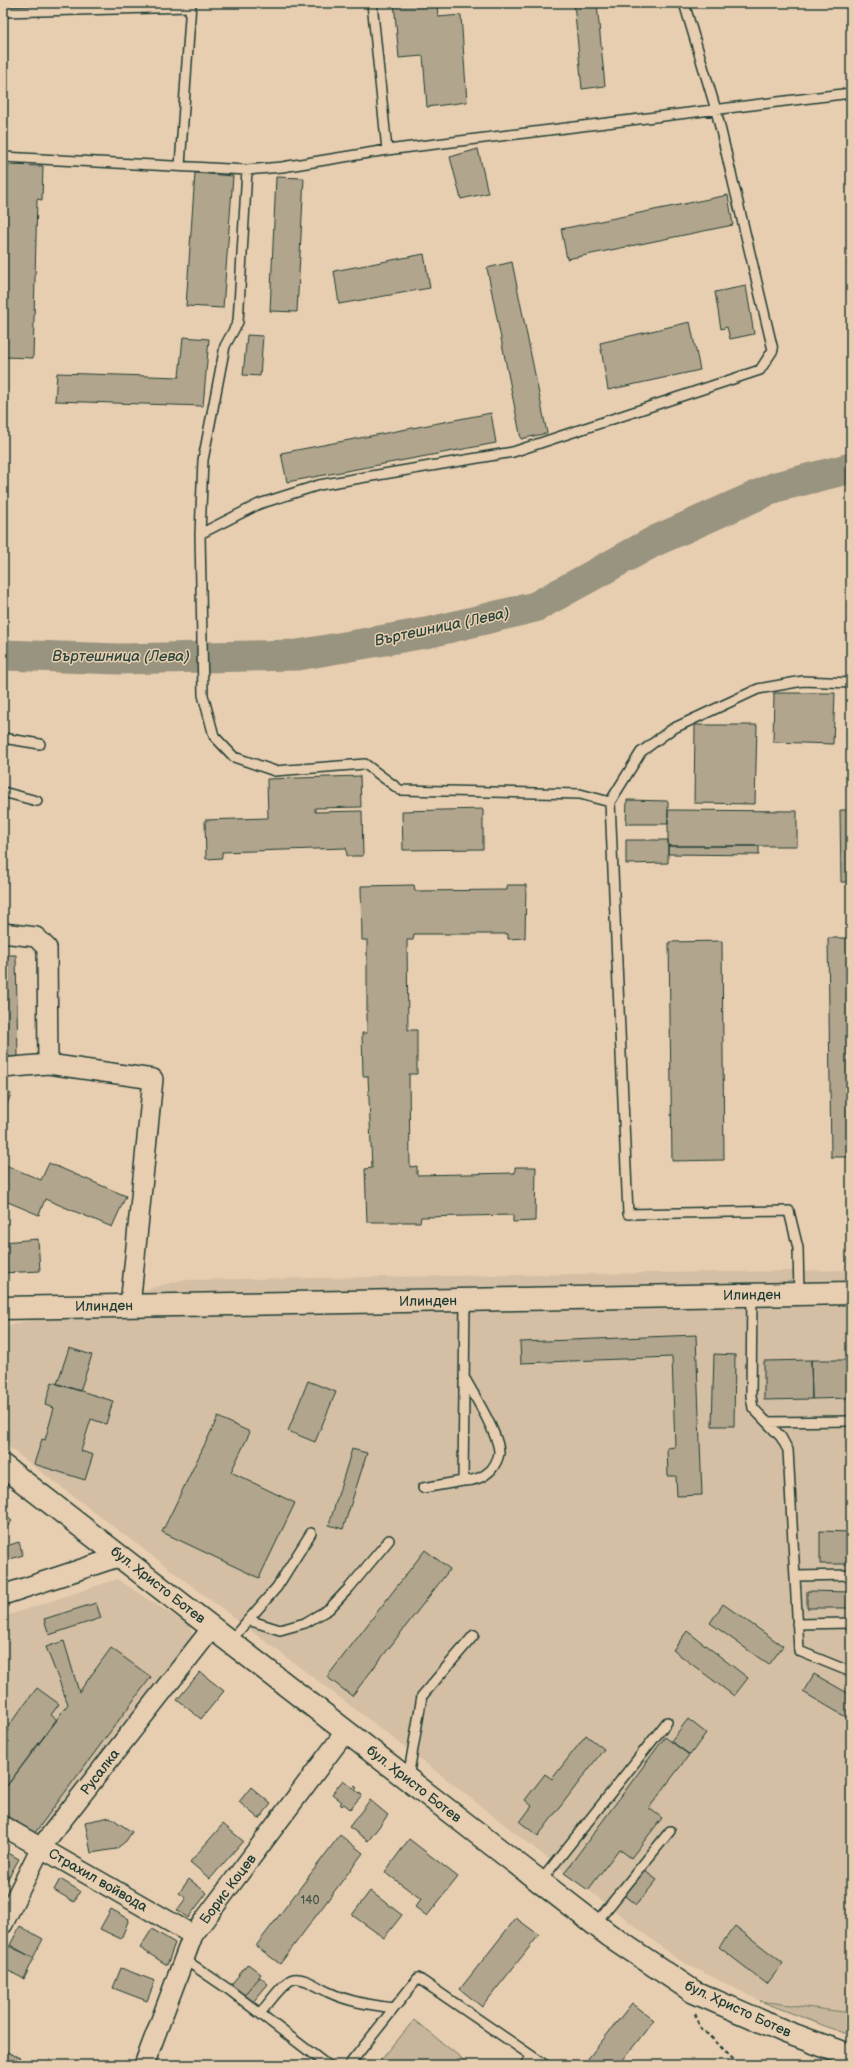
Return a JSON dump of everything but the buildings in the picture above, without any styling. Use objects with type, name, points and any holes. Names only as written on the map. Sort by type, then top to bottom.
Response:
[{"type":"street","points":[[3,933],[36,937],[47,948],[48,1064]]},
{"type":"street","points":[[3,1068],[48,1064],[153,1079],[130,1306]]},
{"type":"street","name":"Илинден","points":[[4,1308],[851,1293]]},
{"type":"street","name":"бул. Христо Ботев","points":[[3,1466],[595,1924],[694,1992],[786,2032],[851,2056]]},
{"type":"street","points":[[3,1595],[121,1556]]},
{"type":"street","name":"Русалка","points":[[3,1924],[42,1847],[212,1628]]},
{"type":"street","name":"Борис Коцев","points":[[144,2065],[193,1935],[346,1731]]},
{"type":"street","name":"Страхил войвода","points":[[3,1826],[193,1935]]},
{"type":"lane","points":[[372,3],[387,150]]},
{"type":"lane","points":[[200,534],[259,504],[318,485],[513,452],[760,370],[773,350],[716,110],[684,3]]},
{"type":"lane","points":[[3,12],[191,5],[180,166]]},
{"type":"lane","points":[[3,157],[247,170],[282,167],[387,150],[851,93]]},
{"type":"lane","points":[[247,170],[238,322],[225,346],[203,460],[200,534],[203,695],[214,736],[234,757],[275,771],[365,764],[400,790],[580,794],[610,802]]},
{"type":"lane","points":[[799,1294],[798,1248],[789,1211],[628,1214],[610,802],[641,752],[672,728],[758,689],[803,681],[851,683]]},
{"type":"lane","points":[[3,738],[40,744]]},
{"type":"lane","points":[[3,792],[37,801]]},
{"type":"lane","points":[[752,1295],[750,1396],[752,1408],[781,1437],[788,1450],[799,1651],[851,1672]]},
{"type":"lane","points":[[463,1481],[465,1300]]},
{"type":"lane","points":[[423,1488],[480,1479],[495,1465],[499,1454],[498,1441],[464,1377]]},
{"type":"lane","points":[[767,1422],[851,1421]]},
{"type":"lane","points":[[230,1641],[277,1587],[311,1533]]},
{"type":"lane","points":[[248,1620],[280,1630],[305,1623],[329,1609],[349,1588],[389,1540]]},
{"type":"lane","points":[[795,1576],[851,1576]]},
{"type":"lane","points":[[797,1624],[851,1623]]},
{"type":"lane","points":[[408,1778],[422,1696],[474,1635]]},
{"type":"lane","points":[[540,1882],[666,1722]]},
{"type":"lane","points":[[595,1924],[670,1831]]},
{"type":"lane","points":[[184,1959],[260,2013],[327,2065]]},
{"type":"lane","points":[[348,2065],[418,1978],[545,2065]]},
{"type":"lane","points":[[260,2013],[285,1984],[293,1979],[300,1979],[330,1993],[359,2003],[394,2008]]},
{"type":"lane","points":[[525,2065],[532,2056]]},
{"type":"path","points":[[694,1992],[693,2009],[700,2027],[740,2065]]},
{"type":"shaded area","points":[[851,1270],[851,2013],[760,2001],[677,1959],[401,1744],[3,1443],[3,1327],[182,1280]]},
{"type":"shaded area","points":[[117,1579],[190,1626],[193,1637],[39,1835],[3,1815],[3,1617]]},
{"type":"shaded area","points":[[760,2001],[851,2013],[851,2036]]},
{"type":"shaded area","points":[[414,2020],[470,2065],[377,2065]]},
{"type":"waterway","name":"Въртешница (Лева)","points":[[3,655],[120,659],[298,655],[431,632],[535,607],[655,541],[776,487],[851,468]]}]
